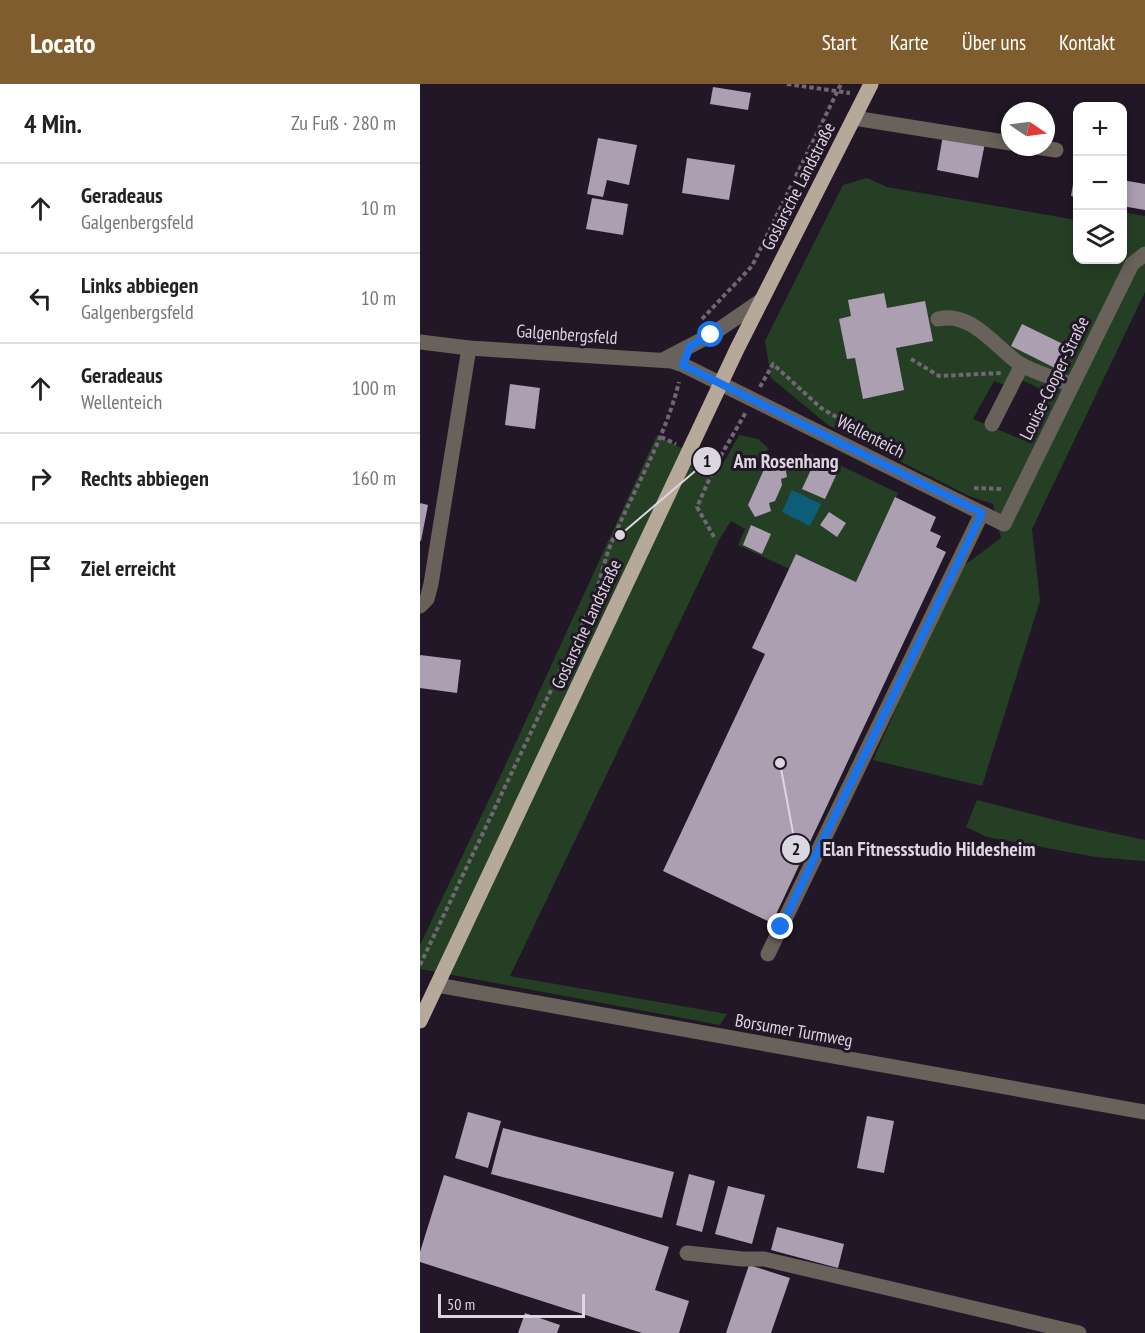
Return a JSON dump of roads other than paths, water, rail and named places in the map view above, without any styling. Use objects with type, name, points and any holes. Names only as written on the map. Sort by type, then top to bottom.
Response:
[{"type":"main road","name":"Goslarsche Landstraße","points":[[420,1021],[721,384],[868,90]]},
{"type":"street","points":[[854,118],[1001,142]]},
{"type":"street","name":"Louise-Cooper-Straße","points":[[1004,524],[1132,264],[1145,254]]},
{"type":"street","points":[[663,360],[711,335],[762,300]]},
{"type":"street","points":[[939,319],[950,316],[968,322],[1022,365],[1072,385]]},
{"type":"street","name":"Galgenbergsfeld","points":[[420,342],[468,348],[663,360],[683,365],[721,384]]},
{"type":"street","points":[[420,606],[427,599],[432,584],[468,348]]},
{"type":"street","points":[[992,424],[1022,365]]},
{"type":"street","name":"Wellenteich","points":[[721,384],[1004,524]]},
{"type":"street","points":[[768,954],[982,513]]},
{"type":"street","name":"Borsumer Turmweg","points":[[437,985],[1145,1112]]},
{"type":"street","points":[[687,1253],[764,1259],[1079,1333]]},
{"type":"water","points":[[792,490],[821,504],[810,526],[782,512]]},
{"type":"place","name":"Am Rosenhang","points":[[620,535]]},
{"type":"place","name":"Elan Fitnessstudio Hildesheim","points":[[780,763]]}]
